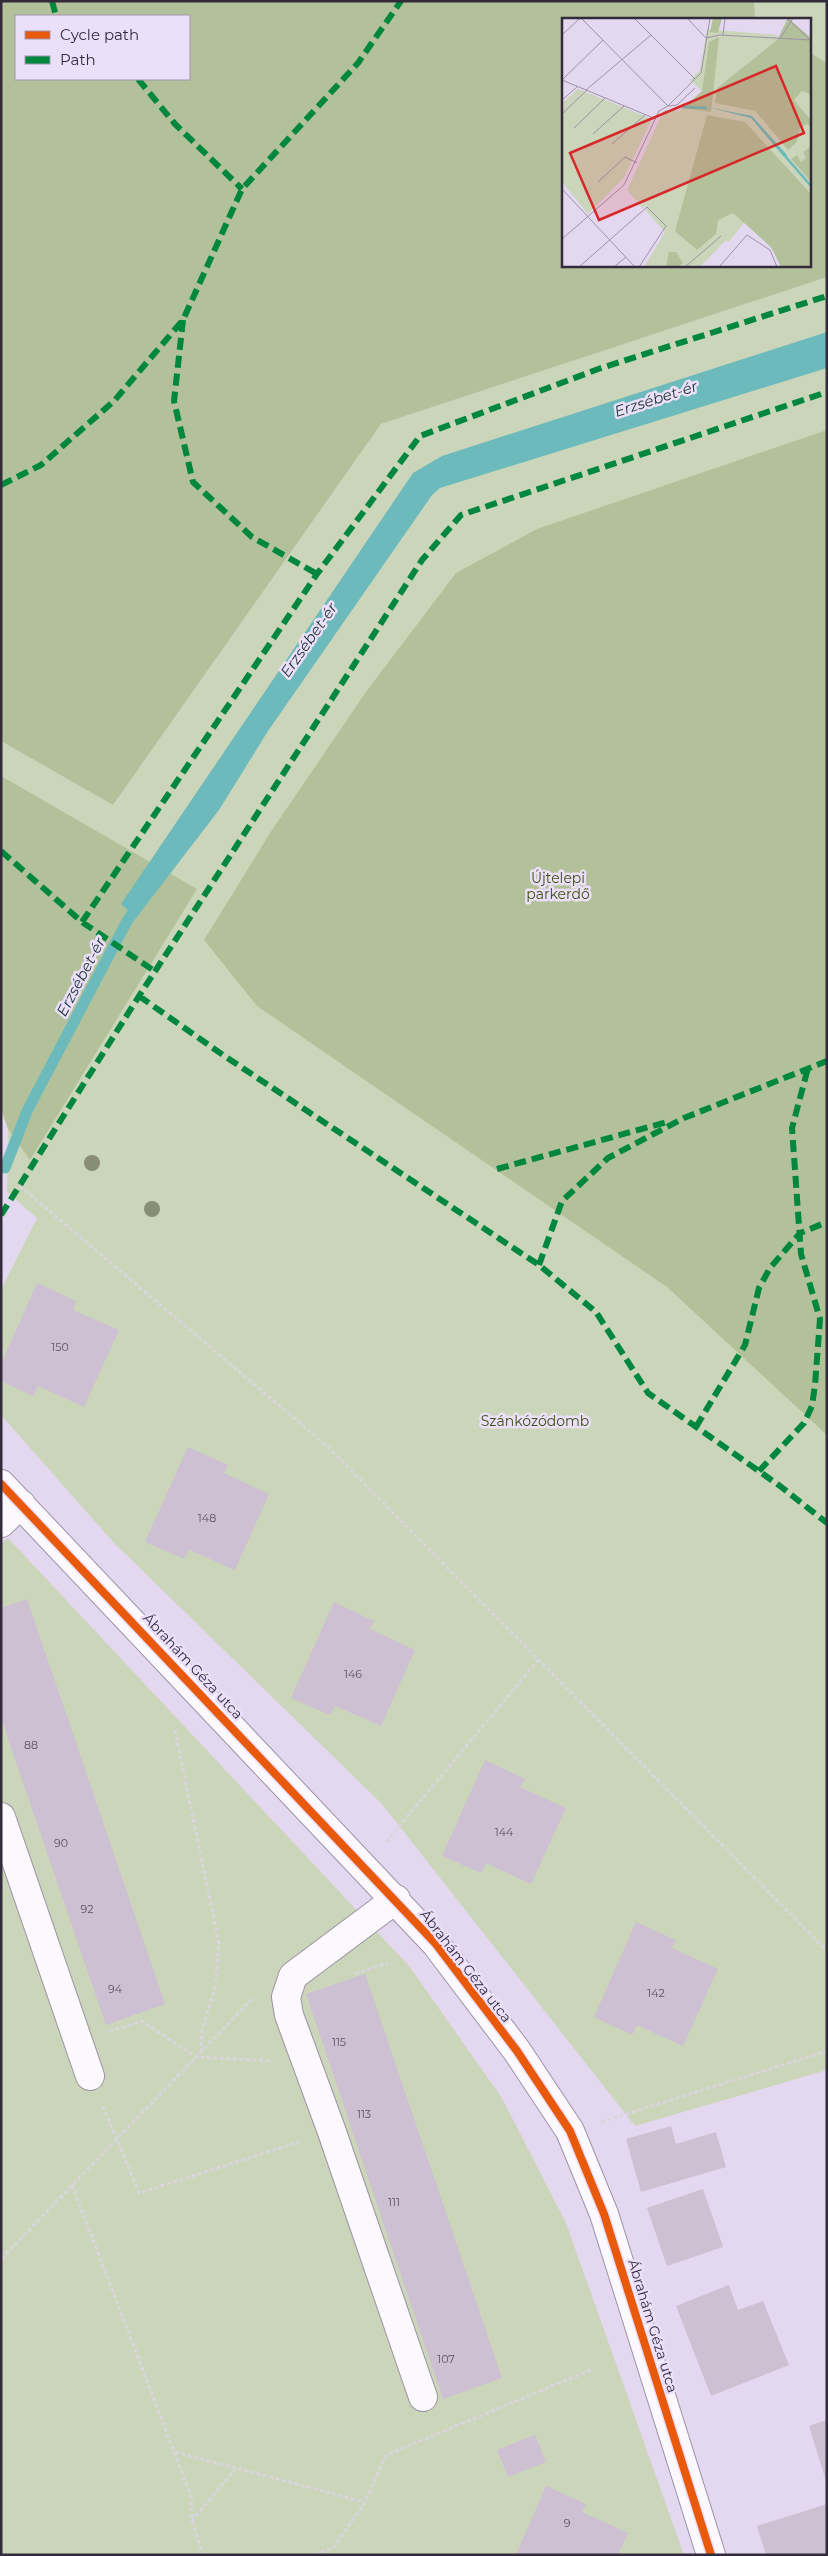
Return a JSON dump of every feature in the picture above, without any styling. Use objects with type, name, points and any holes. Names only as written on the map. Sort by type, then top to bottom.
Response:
[{"type":"street","name":"Ábrahám Géza utca","points":[[1,1484],[396,1899],[436,1944],[517,2052],[570,2132],[604,2214],[711,2555]]},
{"type":"street","points":[[1,1523],[22,1504]]},
{"type":"street","points":[[1,1817],[90,2076]]},
{"type":"street","points":[[396,1899],[293,1976],[286,1997],[289,2015],[332,2132],[423,2397]]},
{"type":"path","points":[[20,1186],[327,1446],[827,1951]]},
{"type":"path","points":[[365,1866],[539,1659]]},
{"type":"path","points":[[175,1730],[219,1944],[215,1988],[202,2031],[201,2052]]},
{"type":"path","points":[[1,2258],[254,1996]]},
{"type":"path","points":[[78,2040],[142,2021],[196,2057],[307,2063]]},
{"type":"path","points":[[570,2132],[827,2051]]},
{"type":"path","points":[[90,2076],[139,2193],[332,2132]]},
{"type":"path","points":[[72,2185],[191,2496],[192,2521],[203,2555]]},
{"type":"path","points":[[315,2555],[334,2547],[365,2502],[386,2455],[593,2368]]},
{"type":"path","points":[[175,2452],[365,2502]]},
{"type":"path","points":[[192,2521],[236,2468]]},
{"type":"green space","points":[[1,1],[754,1],[756,18],[562,18],[562,266],[810,266],[810,53],[827,63],[827,277],[381,424],[113,805],[1,741]]},
{"type":"green space","points":[[754,1],[827,1],[827,63],[810,53],[810,18],[755,17]]},
{"type":"green space","name":"Szánkózódomb","points":[[827,277],[827,2070],[635,2126],[382,1804],[114,1543],[1,1415],[1,1290],[37,1218],[7,1192],[8,1129],[1,1108],[1,741],[113,805],[381,424]]},
{"type":"green space","name":"Újtelepi parkerdő","points":[[827,430],[827,1435],[667,1287],[257,1006],[204,940],[272,830],[366,692],[456,573],[537,529]]},
{"type":"green space","points":[[1,776],[197,889],[30,1160],[8,1129],[1,1108]]},
{"type":"green space","points":[[8,1538],[409,1966],[502,2098],[566,2223],[684,2555],[1,2555],[1,1544]]},
{"type":"water","points":[[827,332],[827,368],[440,488],[432,495],[268,731],[219,810],[136,918],[121,904],[413,473],[442,456]]},
{"type":"building","points":[[37,1283],[76,1301],[73,1310],[119,1330],[84,1407],[38,1386],[33,1396],[1,1381],[1,1364]]},
{"type":"building","points":[[188,1447],[228,1465],[224,1473],[269,1494],[235,1570],[189,1550],[184,1559],[145,1542]]},
{"type":"building","points":[[27,1599],[165,2004],[106,2025],[1,1718],[1,1608]]},
{"type":"building","points":[[334,1602],[374,1621],[370,1629],[415,1650],[381,1726],[335,1706],[330,1715],[291,1698]]},
{"type":"building","points":[[485,1760],[525,1779],[520,1787],[566,1808],[531,1884],[486,1863],[481,1873],[442,1856]]},
{"type":"building","points":[[636,1922],[676,1940],[672,1948],[718,1969],[683,2046],[637,2025],[632,2035],[594,2017]]},
{"type":"building","points":[[365,1974],[502,2378],[443,2399],[306,1994]]},
{"type":"building","points":[[671,2126],[676,2144],[716,2132],[726,2167],[641,2192],[626,2139]]},
{"type":"building","points":[[703,2189],[723,2247],[667,2266],[647,2208]]},
{"type":"building","points":[[729,2285],[738,2310],[763,2301],[789,2365],[711,2396],[676,2306]]},
{"type":"building","points":[[827,2420],[827,2481],[826,2481],[809,2426]]},
{"type":"building","points":[[535,2435],[546,2462],[508,2477],[497,2450]]},
{"type":"building","points":[[546,2486],[586,2504],[582,2512],[628,2533],[618,2555],[516,2555]]},
{"type":"building","points":[[827,2504],[827,2555],[766,2555],[757,2526]]},
{"type":"waterway","name":"Erzsébet-ér","points":[[5,1168],[27,1111],[127,921],[140,903]]},
{"type":"marked path","points":[[52,1],[56,15]]},
{"type":"marked path","points":[[1,485],[41,465],[114,401],[183,320],[242,189],[358,63],[401,1]]},
{"type":"marked path","points":[[139,80],[175,124],[242,189]]},
{"type":"marked path","points":[[82,922],[317,574],[420,436],[601,368],[827,296]]},
{"type":"marked path","points":[[183,320],[174,401],[193,482],[252,537],[317,574]]},
{"type":"marked path","points":[[1,1215],[139,996],[422,560],[461,515],[827,392]]},
{"type":"marked path","points":[[1,851],[82,922],[156,972]]},
{"type":"marked path","points":[[139,996],[223,1055],[539,1265],[596,1312],[648,1393],[780,1486],[827,1523]]},
{"type":"marked path","points":[[539,1265],[562,1201],[608,1158],[684,1118],[827,1061]]},
{"type":"marked path","points":[[759,1471],[804,1423],[812,1406],[815,1385],[820,1319],[801,1254],[792,1128],[808,1068]]},
{"type":"marked path","points":[[497,1169],[667,1122]]},
{"type":"marked path","points":[[696,1427],[745,1345],[759,1288],[770,1268],[800,1233],[827,1222]]},
{"type":"cycle path","points":[[1,1484],[436,1944],[517,2051],[570,2131],[604,2214],[711,2555]]}]
